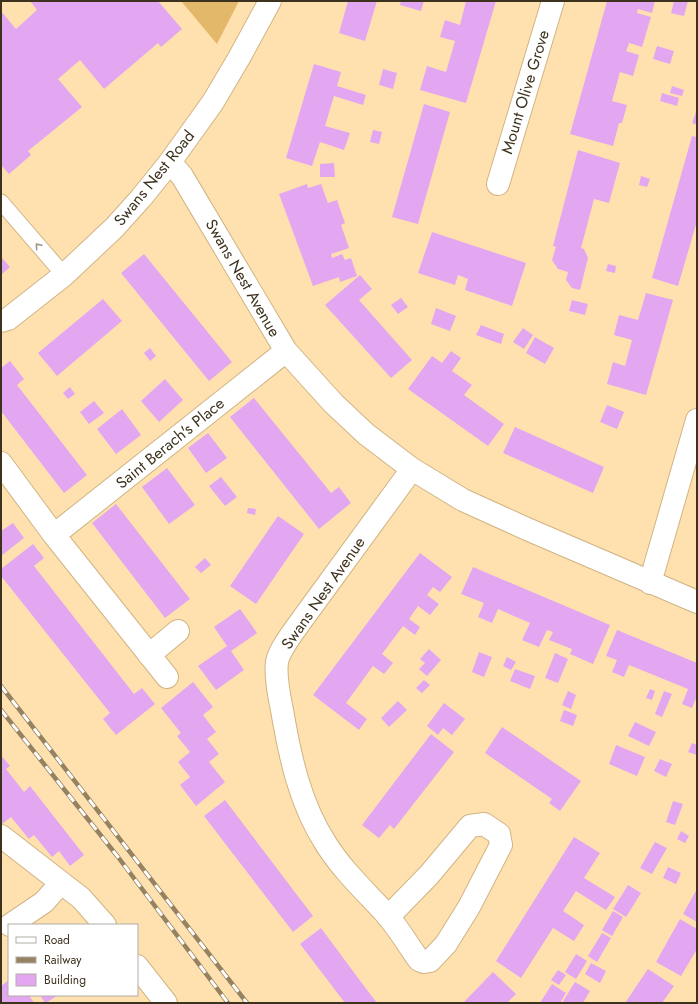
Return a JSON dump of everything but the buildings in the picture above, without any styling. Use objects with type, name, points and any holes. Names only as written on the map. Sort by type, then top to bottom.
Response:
[{"type":"street","name":"Swans Nest Road","points":[[1,321],[8,319],[64,275],[114,228],[141,198],[170,162],[214,102],[270,1]]},
{"type":"street","name":"Mount Olive Grove","points":[[498,184],[553,1]]},
{"type":"street","name":"Swans Nest Avenue","points":[[170,162],[182,176],[286,351],[334,404],[366,434],[412,469],[463,500],[650,583],[697,602]]},
{"type":"street","name":"Saint Berach's Place","points":[[54,535],[286,351]]},
{"type":"street","points":[[650,583],[697,420]]},
{"type":"street","points":[[1,463],[54,535],[167,677]]},
{"type":"street","name":"Swans Nest Avenue","points":[[388,917],[429,875],[470,826],[484,824],[499,834],[501,845],[469,907],[446,944],[430,961],[424,962],[419,960],[388,917],[346,872],[326,844],[308,812],[295,773],[285,728],[278,688],[277,662],[286,642],[301,620],[412,469]]},
{"type":"street","points":[[149,655],[178,631]]},
{"type":"street","points":[[1,836],[81,898],[104,924]]},
{"type":"street","points":[[11,924],[44,902],[61,883]]},
{"type":"street","points":[[138,967],[166,1003]]},
{"type":"lane","points":[[1,202],[64,275]]},
{"type":"shaded area","points":[[181,1],[239,1],[217,44]]},
{"type":"railway","points":[[1,686],[247,1003]]},
{"type":"railway","points":[[1,710],[118,857],[228,1003]]}]
